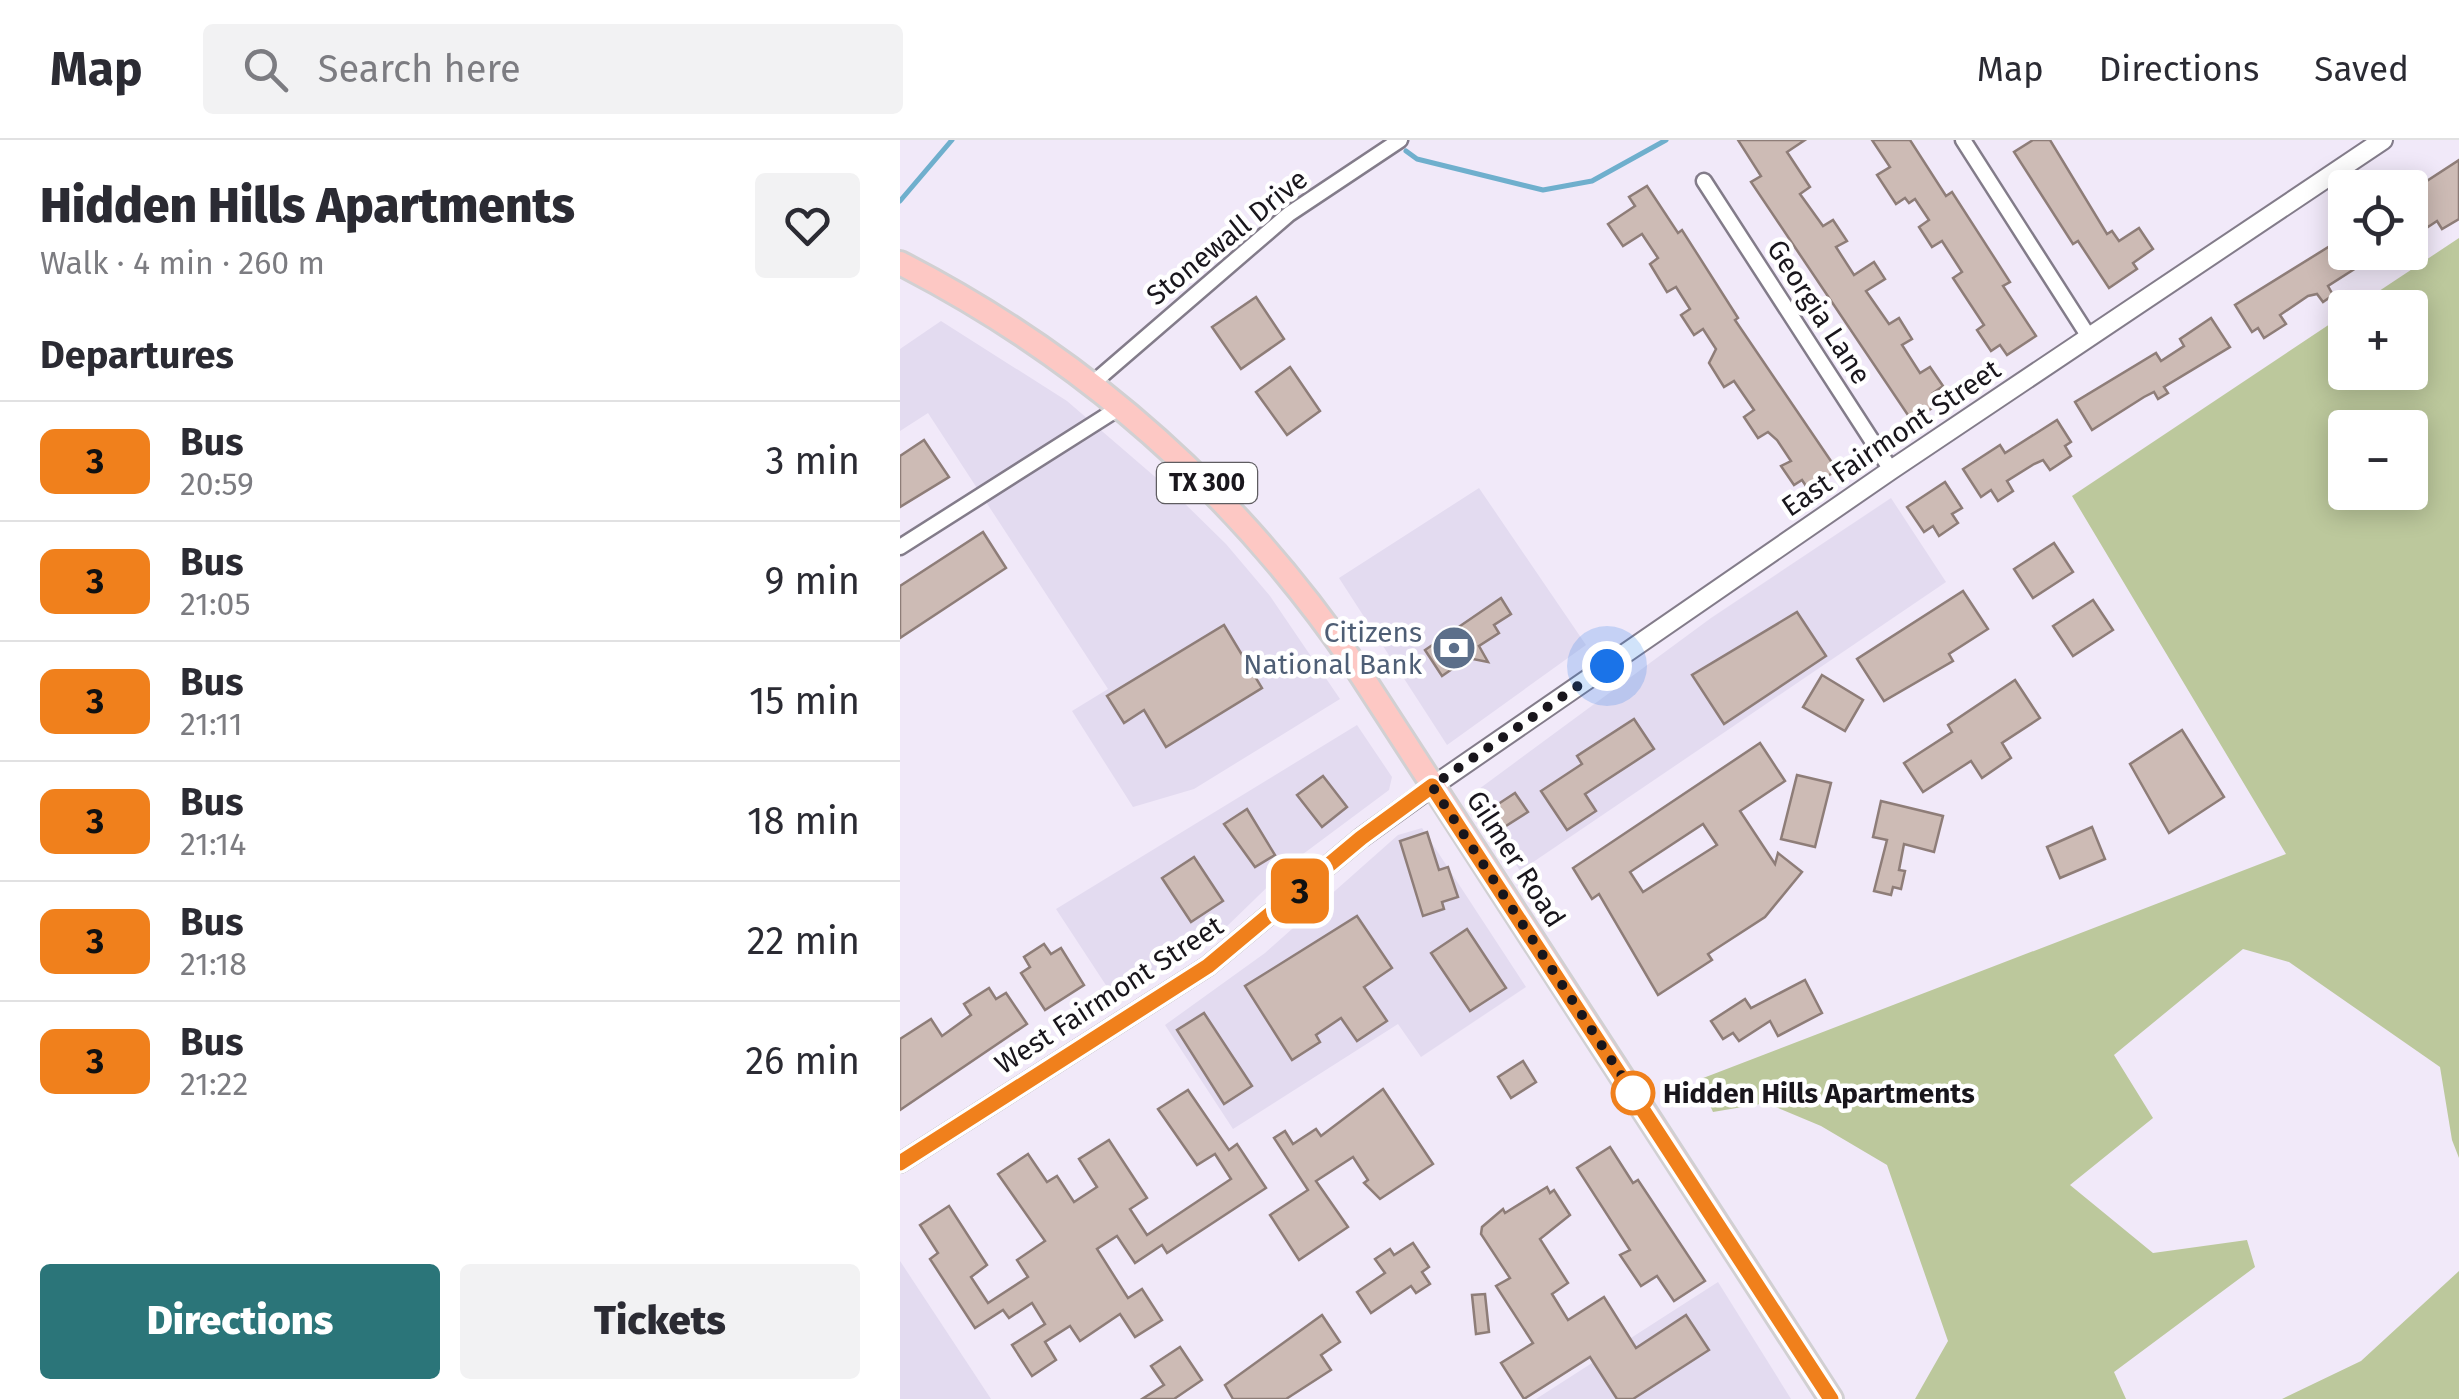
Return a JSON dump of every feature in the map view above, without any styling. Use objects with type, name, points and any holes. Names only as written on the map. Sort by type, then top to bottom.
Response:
[{"type":"main road","name":"Gilmer Road","points":[[900,263],[1020,331],[1122,406],[1228,504],[1288,573],[1432,786],[1831,1399]]},
{"type":"street","name":"Stonewall Drive","points":[[1093,383],[1289,214],[1400,140]]},
{"type":"street","points":[[1963,140],[2089,336]]},
{"type":"street","name":"East Fairmont Street","points":[[1432,786],[2089,336],[2383,140]]},
{"type":"street","name":"Georgia Lane","points":[[1704,181],[1892,470]]},
{"type":"street","points":[[900,548],[1122,406]]},
{"type":"street","name":"West Fairmont Street","points":[[900,1163],[1208,966],[1361,838],[1432,786]]},
{"type":"shaded area","points":[[941,321],[1067,401],[1175,494],[1226,544],[1270,596],[1340,699],[1194,789],[1133,807],[1072,711],[1108,689],[928,413],[900,431],[900,349]]},
{"type":"shaded area","points":[[1479,488],[1586,645],[1447,745],[1339,578]]},
{"type":"shaded area","points":[[1891,498],[1946,582],[1520,871],[1476,799],[1479,789],[1711,618]]},
{"type":"shaded area","points":[[1357,725],[1392,777],[1389,790],[1295,860],[1221,932],[1115,999],[1056,909]]},
{"type":"shaded area","points":[[1422,828],[1526,987],[1421,1057],[1398,1024],[1233,1129],[1165,1025],[1265,953],[1398,835]]},
{"type":"shaded area","points":[[900,1261],[991,1399],[900,1399]]},
{"type":"shaded area","points":[[1718,1282],[1791,1399],[1536,1399]]},
{"type":"green space","points":[[2459,238],[2459,1158],[2452,1140],[2440,1067],[2289,962],[2243,949],[2114,1055],[2153,1118],[2070,1185],[2153,1253],[2247,1240],[2255,1267],[2114,1372],[2126,1399],[1915,1399],[1948,1341],[1887,1165],[1821,1126],[1766,1103],[1713,1112],[1698,1080],[2286,854],[2072,496],[2328,325],[2328,390],[2428,390],[2428,290],[2381,290],[2411,270],[2428,270],[2428,259]]},
{"type":"green space","points":[[2459,1271],[2459,1399],[2282,1399],[2361,1361]]},
{"type":"building","points":[[1738,140],[1805,140],[1787,152],[1810,187],[1800,194],[1823,226],[1833,220],[1847,241],[1836,247],[1854,275],[1874,262],[1885,279],[1866,291],[1889,324],[1899,318],[1912,339],[1902,345],[1920,373],[1930,367],[1943,386],[1933,393],[1940,403],[1912,421],[1751,182],[1761,176]]},
{"type":"building","points":[[1872,140],[1910,140],[1946,196],[1952,192],[2010,282],[2003,286],[2036,336],[2007,355],[2000,345],[1991,351],[1977,330],[1984,325],[1953,278],[1962,272],[1942,241],[1932,247],[1919,227],[1929,220],[1915,199],[1909,203],[1905,198],[1896,204],[1877,175],[1890,167]]},
{"type":"building","points":[[2033,140],[2050,140],[2107,234],[2112,231],[2119,241],[2139,228],[2153,249],[2133,263],[2137,269],[2109,288],[2078,241],[2073,244],[2014,152]]},
{"type":"building","points":[[2459,160],[2459,219],[2442,229],[2437,221],[2428,227],[2428,180]]},
{"type":"building","points":[[1647,186],[1678,233],[1682,230],[1738,318],[1735,320],[1837,470],[1808,489],[1802,480],[1794,485],[1781,466],[1791,461],[1777,440],[1768,432],[1758,438],[1744,417],[1754,410],[1734,381],[1724,387],[1709,363],[1716,349],[1703,329],[1694,335],[1681,315],[1690,309],[1676,287],[1667,292],[1650,264],[1658,258],[1642,234],[1623,246],[1608,224],[1635,206],[1629,197]]},
{"type":"building","points":[[2328,247],[2328,270],[2353,270],[2328,286],[2328,298],[2323,302],[2317,294],[2308,296],[2280,315],[2286,324],[2264,338],[2258,328],[2252,332],[2235,305]]},
{"type":"building","points":[[1256,297],[1284,339],[1241,369],[1212,327]]},
{"type":"building","points":[[2211,318],[2230,347],[2164,387],[2168,393],[2158,399],[2154,392],[2092,430],[2075,402],[2156,353],[2161,361],[2184,346],[2180,339]]},
{"type":"building","points":[[1290,367],[1320,411],[1287,435],[1256,392]]},
{"type":"building","points":[[2057,420],[2071,442],[2065,446],[2071,456],[2050,470],[2043,460],[2034,464],[2007,481],[2013,491],[1998,501],[1991,490],[1981,497],[1963,469],[2000,445],[2005,453]]},
{"type":"building","points":[[924,440],[949,477],[900,507],[900,456]]},
{"type":"building","points":[[1945,482],[1962,508],[1952,514],[1958,523],[1939,536],[1933,526],[1924,532],[1907,507]]},
{"type":"building","points":[[983,532],[1006,568],[900,638],[900,586]]},
{"type":"building","points":[[2054,543],[2073,572],[2033,598],[2014,569]]},
{"type":"building","points":[[1963,591],[1988,629],[1949,654],[1953,661],[1884,701],[1857,659]]},
{"type":"building","points":[[1501,598],[1511,614],[1494,625],[1499,633],[1479,646],[1488,662],[1468,658],[1442,676],[1425,650]]},
{"type":"building","points":[[2093,600],[2113,630],[2073,656],[2053,626]]},
{"type":"building","points":[[1797,612],[1826,656],[1724,724],[1692,675]]},
{"type":"building","points":[[1224,625],[1262,688],[1166,747],[1144,710],[1124,723],[1107,696]]},
{"type":"building","points":[[1822,675],[1863,700],[1845,731],[1803,707]]},
{"type":"building","points":[[2015,680],[2040,718],[2002,743],[2011,758],[1982,778],[1971,761],[1923,792],[1904,763],[1952,732],[1948,725]]},
{"type":"building","points":[[1634,719],[1654,749],[1585,794],[1596,811],[1567,830],[1541,791],[1582,764],[1577,756]]},
{"type":"building","points":[[2182,730],[2224,797],[2169,833],[2130,764]]},
{"type":"building","points":[[1760,743],[1785,781],[1740,811],[1775,864],[1778,853],[1802,872],[1765,917],[1708,954],[1712,960],[1658,995],[1599,894],[1592,899],[1573,868]],"holes":[[[1703,824],[1717,845],[1643,892],[1630,872]]]},
{"type":"building","points":[[1797,775],[1831,783],[1815,847],[1781,839]]},
{"type":"building","points":[[1323,776],[1347,807],[1322,827],[1297,795]]},
{"type":"building","points":[[1515,793],[1528,812],[1498,831],[1486,812]]},
{"type":"building","points":[[1881,801],[1943,816],[1934,852],[1904,844],[1899,870],[1905,871],[1901,889],[1893,887],[1891,895],[1874,891],[1887,840],[1873,837]]},
{"type":"building","points":[[1247,809],[1275,855],[1255,867],[1224,824]]},
{"type":"building","points":[[2092,827],[2105,859],[2060,878],[2047,847]]},
{"type":"building","points":[[1427,832],[1439,870],[1448,867],[1458,897],[1442,902],[1444,909],[1423,916],[1400,841]]},
{"type":"building","points":[[1194,857],[1223,901],[1191,922],[1162,878]]},
{"type":"building","points":[[1357,916],[1392,968],[1364,987],[1387,1021],[1357,1041],[1341,1018],[1316,1035],[1320,1042],[1292,1060],[1245,986]]},
{"type":"building","points":[[1467,929],[1506,988],[1470,1011],[1431,953]]},
{"type":"building","points":[[1044,944],[1051,954],[1061,948],[1084,985],[1045,1010],[1021,973],[1030,967],[1024,957]]},
{"type":"building","points":[[1805,980],[1822,1013],[1778,1036],[1770,1021],[1739,1041],[1733,1033],[1723,1039],[1711,1021],[1745,999],[1751,1008]]},
{"type":"building","points":[[989,988],[996,999],[1006,993],[1027,1024],[900,1110],[900,1039],[931,1019],[942,1036],[971,1015],[964,1004]]},
{"type":"building","points":[[1204,1013],[1252,1086],[1224,1104],[1177,1030]]},
{"type":"building","points":[[1523,1061],[1536,1082],[1511,1098],[1498,1077]]},
{"type":"building","points":[[1383,1089],[1433,1164],[1380,1199],[1364,1183],[1368,1180],[1353,1157],[1316,1181],[1348,1227],[1299,1260],[1270,1215],[1308,1190],[1274,1138],[1285,1131],[1293,1144],[1316,1129],[1321,1136]]},
{"type":"building","points":[[1188,1090],[1229,1150],[1237,1144],[1266,1188],[1167,1253],[1162,1245],[1135,1263],[1117,1236],[1097,1249],[1128,1298],[1142,1289],[1162,1320],[1135,1337],[1120,1314],[1080,1341],[1070,1326],[1045,1342],[1056,1360],[1032,1376],[1012,1345],[1045,1324],[1032,1303],[1009,1318],[1003,1310],[975,1328],[930,1259],[938,1253],[920,1225],[949,1206],[987,1265],[971,1277],[988,1303],[1028,1277],[1017,1260],[1045,1241],[998,1174],[1028,1154],[1047,1182],[1057,1176],[1074,1202],[1097,1187],[1079,1159],[1109,1140],[1147,1198],[1130,1209],[1147,1235],[1231,1179],[1215,1154],[1197,1165],[1158,1109]]},
{"type":"building","points":[[1610,1147],[1633,1183],[1638,1180],[1705,1281],[1674,1301],[1657,1276],[1641,1286],[1620,1255],[1630,1250],[1577,1168]]},
{"type":"building","points":[[1547,1187],[1550,1193],[1554,1190],[1570,1215],[1540,1239],[1568,1283],[1552,1294],[1568,1320],[1604,1297],[1636,1348],[1686,1315],[1709,1350],[1633,1399],[1617,1399],[1590,1357],[1524,1399],[1501,1363],[1533,1343],[1496,1286],[1510,1278],[1481,1234],[1482,1227],[1503,1209],[1505,1213]]},
{"type":"building","points":[[1413,1243],[1429,1267],[1422,1272],[1430,1284],[1416,1293],[1411,1286],[1371,1313],[1357,1292],[1385,1273],[1375,1259],[1390,1249],[1394,1255]]},
{"type":"building","points":[[1485,1294],[1489,1332],[1476,1334],[1472,1295]]},
{"type":"building","points":[[1322,1315],[1340,1342],[1321,1355],[1331,1370],[1286,1399],[1233,1399],[1225,1385]]},
{"type":"building","points":[[1180,1347],[1202,1380],[1174,1399],[1142,1399],[1164,1385],[1151,1366]]},
{"type":"waterway","points":[[900,201],[952,140]]},
{"type":"waterway","points":[[1406,151],[1417,159],[1543,190],[1592,181],[1666,140]]},
{"type":"bus line","name":"3","points":[[900,1163],[1208,966],[1264,924],[1361,838],[1432,786],[1831,1399]]},
{"type":"place","name":"Citizens National Bank","points":[[1454,648]]},
{"type":"place","name":"Hidden Hills Apartments","points":[[1633,1093]]},
{"type":"route","points":[[1607,666],[1432,786],[1633,1093]]}]
